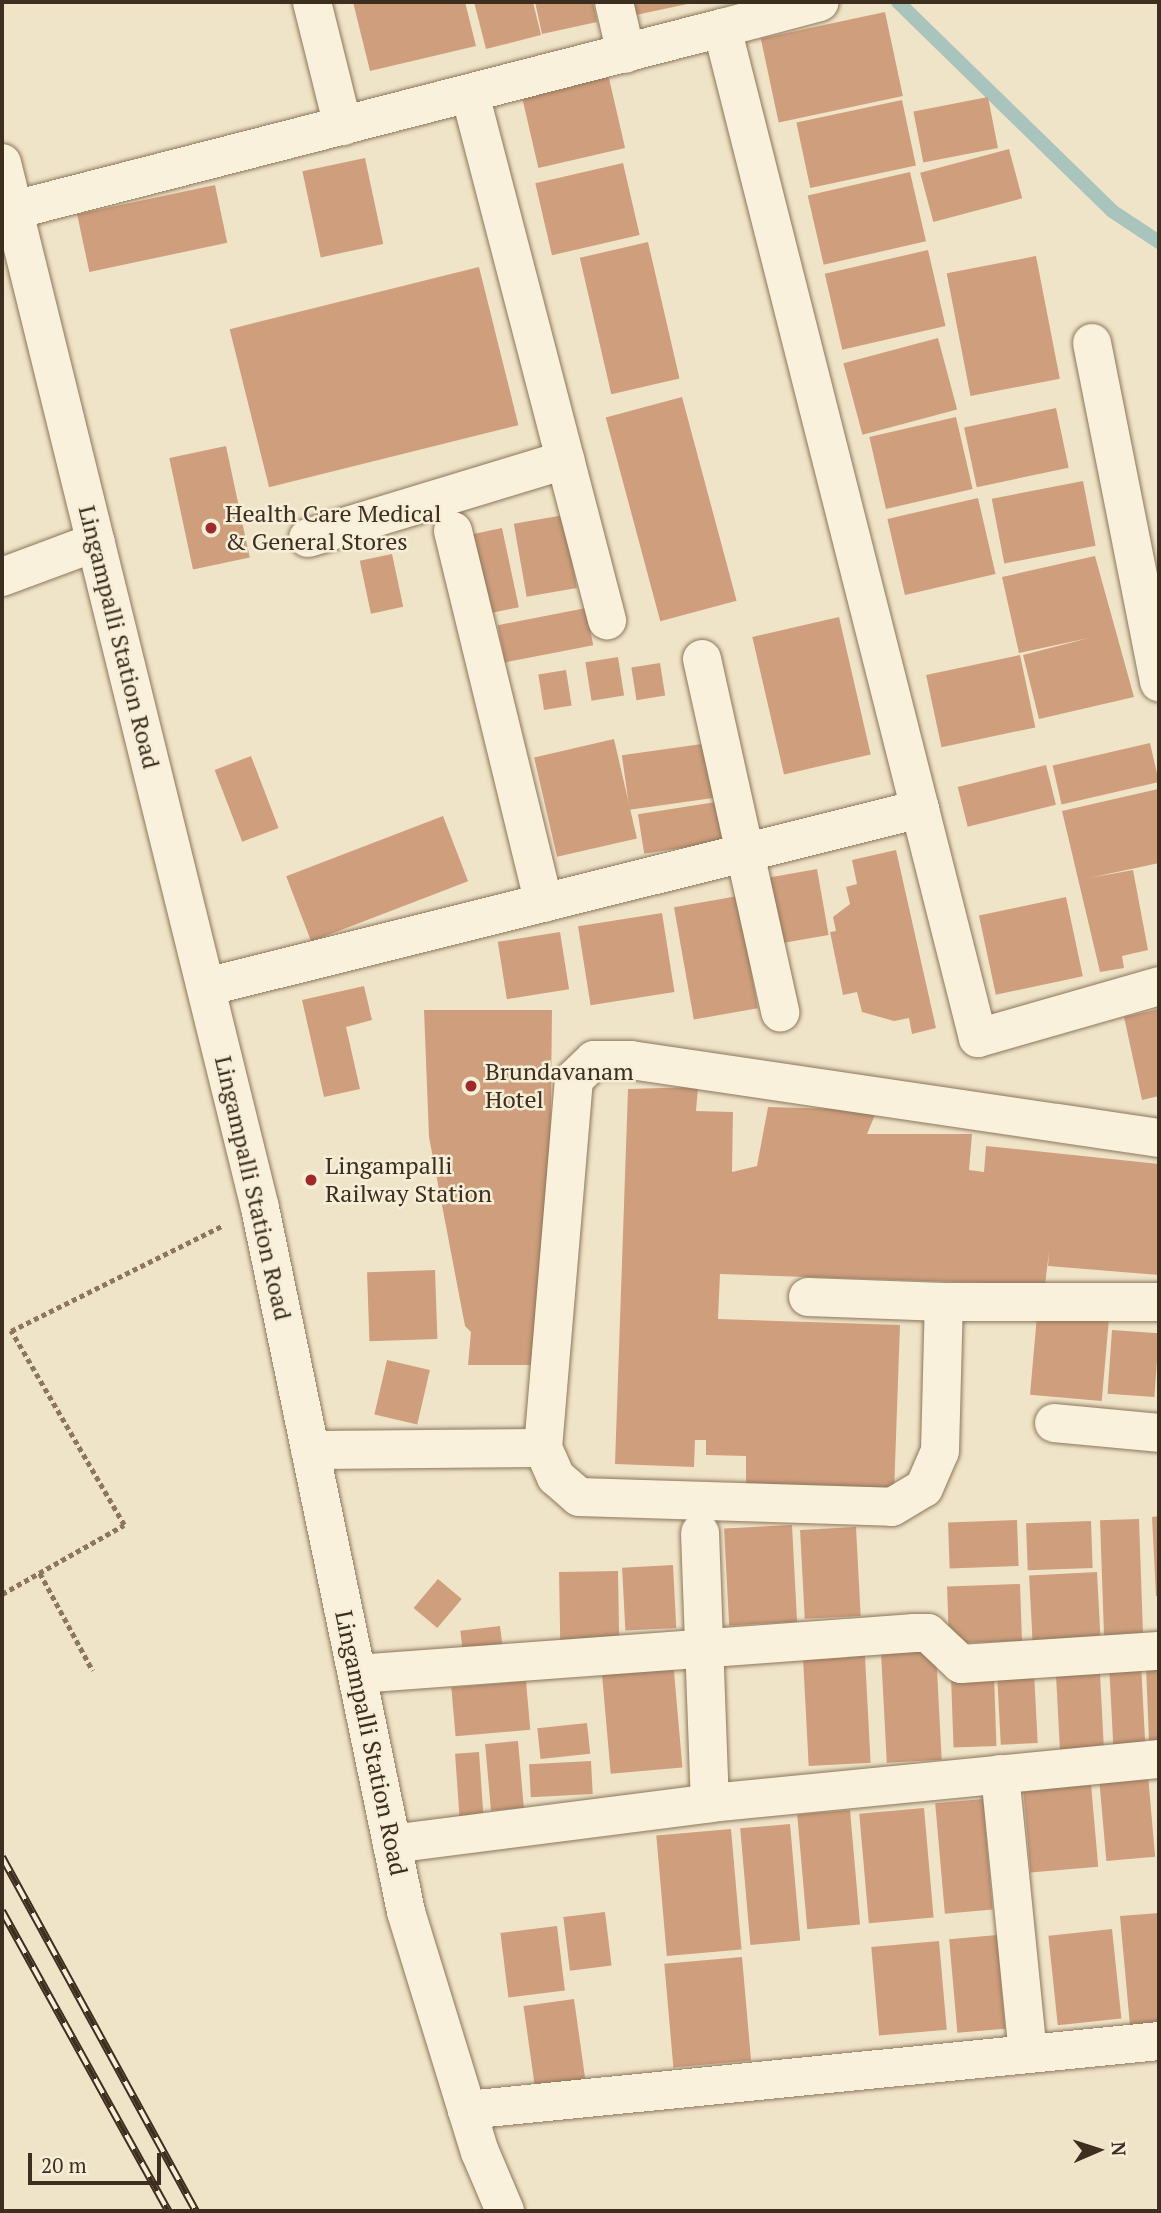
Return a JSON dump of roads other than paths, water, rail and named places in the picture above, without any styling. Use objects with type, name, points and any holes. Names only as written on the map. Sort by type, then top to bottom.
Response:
[{"type":"street","points":[[312,2],[343,126]]},
{"type":"street","points":[[614,2],[626,54]]},
{"type":"street","points":[[14,210],[820,2]]},
{"type":"street","points":[[722,28],[978,1038],[1159,986]]},
{"type":"street","points":[[470,94],[607,620]]},
{"type":"street","name":"Lingampalli Station Road","points":[[2,163],[260,1208],[406,1912],[467,2110],[505,2211]]},
{"type":"street","points":[[1092,343],[1159,682]]},
{"type":"street","points":[[307,537],[565,460]]},
{"type":"street","points":[[453,531],[544,903]]},
{"type":"street","points":[[2,577],[96,542]]},
{"type":"street","points":[[702,659],[780,1012]]},
{"type":"street","points":[[206,987],[920,809]]},
{"type":"street","points":[[944,1302],[940,1451],[924,1488],[891,1507],[579,1497],[556,1477],[544,1448],[574,1079],[594,1060],[631,1060],[1159,1138]]},
{"type":"street","points":[[808,1297],[944,1302],[1159,1302]]},
{"type":"street","points":[[1054,1423],[1159,1433]]},
{"type":"street","points":[[310,1450],[544,1448]]},
{"type":"street","points":[[700,1533],[702,1648],[710,1803]]},
{"type":"street","points":[[357,1674],[914,1633],[928,1633],[961,1664],[1159,1651]]},
{"type":"street","points":[[392,1844],[710,1803],[1159,1759]]},
{"type":"street","points":[[1000,1774],[1028,2054]]},
{"type":"street","points":[[467,2110],[1159,2041]]},
{"type":"waterway","points":[[898,2],[1112,211],[1159,242]]},
{"type":"railway","points":[[2,1857],[196,2211]]},
{"type":"railway","points":[[2,1911],[168,2211]]},
{"type":"place","name":"Health Care Medical & General Stores","points":[[211,528]]},
{"type":"place","name":"Brundavanam Hotel","points":[[471,1086]]},
{"type":"place","name":"Lingampalli Railway Station","points":[[311,1180]]}]
